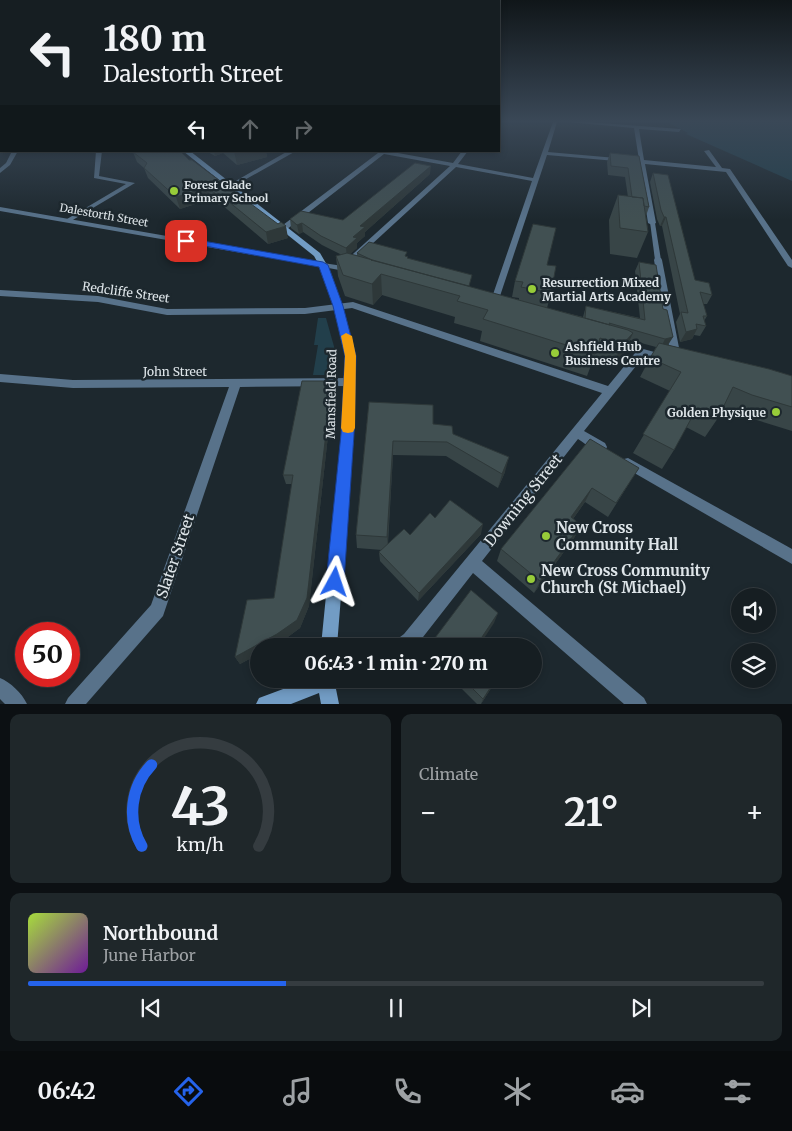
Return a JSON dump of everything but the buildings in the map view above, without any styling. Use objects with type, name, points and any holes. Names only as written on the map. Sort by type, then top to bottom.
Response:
[{"type":"main road","name":"Mansfield Road","points":[[191,155],[317,255],[323,265],[338,306],[350,356],[350,382],[348,434],[330,638]]},
{"type":"main road","points":[[265,704],[307,688]]},
{"type":"main road","points":[[329,688],[330,704]]},
{"type":"street","points":[[0,171],[8,164],[13,155]]},
{"type":"street","points":[[68,220],[132,183],[96,177],[99,155]]},
{"type":"street","points":[[230,186],[286,155]]},
{"type":"street","points":[[283,228],[377,155]]},
{"type":"street","points":[[396,155],[535,180]]},
{"type":"street","points":[[343,268],[454,166],[462,155]]},
{"type":"street","points":[[491,309],[545,155]]},
{"type":"street","points":[[571,155],[642,163],[724,169]]},
{"type":"street","points":[[604,342],[682,362],[658,260],[641,155]]},
{"type":"street","points":[[711,155],[724,169],[792,266]]},
{"type":"street","name":"Dalestorth Street","points":[[0,209],[343,268],[362,273]]},
{"type":"street","name":"Redcliffe Street","points":[[0,293],[98,299],[168,312],[305,311],[353,305],[610,391]]},
{"type":"street","name":"Downing Street","points":[[412,638],[641,352]]},
{"type":"street","name":"John Street","points":[[0,378],[72,384],[235,385],[350,382]]},
{"type":"street","name":"Slater Street","points":[[74,704],[157,610],[235,385]]},
{"type":"street","points":[[576,433],[792,557]]},
{"type":"street","points":[[472,562],[638,704]]},
{"type":"street","points":[[0,687],[18,704]]},
{"type":"shaded area","points":[[733,155],[792,155],[792,181]]},
{"type":"shaded area","points":[[318,318],[326,318],[335,350],[333,375],[313,375],[318,345],[314,345]]},
{"type":"slow traffic","points":[[346,336],[350,356],[348,428]]},
{"type":"place","name":"Forest Glade Primary School","points":[[174,191]]},
{"type":"place","name":"Resurrection Mixed Martial Arts Academy","points":[[532,289]]},
{"type":"place","name":"Ashfield Hub Business Centre","points":[[555,353]]},
{"type":"place","name":"Golden Physique","points":[[776,412]]},
{"type":"place","name":"New Cross Community Hall","points":[[546,536]]},
{"type":"place","name":"New Cross Community Church (St Michael)","points":[[531,579]]},
{"type":"route","points":[[186,241],[323,265],[338,306],[350,356],[348,434],[335,582]]}]
